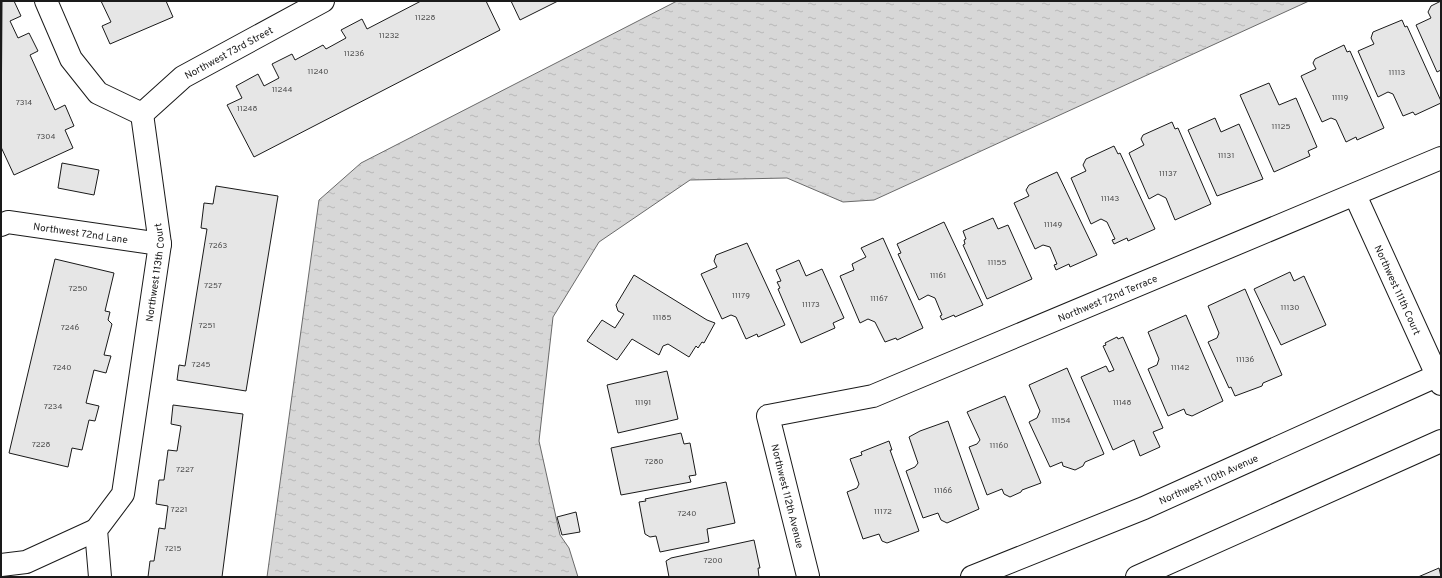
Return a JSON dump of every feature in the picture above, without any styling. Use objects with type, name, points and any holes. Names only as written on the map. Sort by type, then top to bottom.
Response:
[{"type":"street","points":[[46,1],[71,59],[98,94],[142,114]]},
{"type":"street","name":"Northwest 73rd Street","points":[[142,114],[183,77],[323,1]]},
{"type":"street","name":"Northwest 113th Court","points":[[96,530],[123,494],[160,244],[142,114]]},
{"type":"street","name":"Northwest 72nd Terrace","points":[[768,416],[873,396],[1441,158]]},
{"type":"street","name":"Northwest 111th Court","points":[[1355,195],[1440,378]]},
{"type":"street","name":"Northwest 72nd Lane","points":[[1,225],[8,222],[160,244]]},
{"type":"street","name":"Northwest 110th Avenue","points":[[972,577],[1144,508],[1440,378]]},
{"type":"street","name":"Northwest 112th Avenue","points":[[768,416],[808,576]]},
{"type":"street","points":[[1137,577],[1441,441]]},
{"type":"street","points":[[1,565],[27,570],[96,530],[100,577]]},
{"type":"water","points":[[677,1],[1309,1],[874,200],[843,202],[787,178],[690,180],[599,242],[553,317],[539,441],[560,535],[569,548],[578,577],[267,577],[319,200],[361,163]]},
{"type":"building","points":[[2,1],[14,1],[21,16],[10,21],[18,38],[29,33],[38,51],[30,55],[55,110],[65,105],[74,126],[65,130],[73,148],[14,175],[1,147]]},
{"type":"building","points":[[101,1],[166,1],[173,17],[110,44],[102,26],[111,22]]},
{"type":"building","points":[[421,1],[486,1],[500,30],[254,157],[227,105],[242,98],[236,86],[258,74],[264,86],[279,78],[272,64],[292,54],[295,60],[323,45],[326,49],[346,38],[341,30],[362,19],[367,29]]},
{"type":"building","points":[[511,1],[558,1],[520,20]]},
{"type":"building","points":[[1441,1],[1441,70],[1437,72],[1416,25],[1431,18],[1428,12],[1431,6]]},
{"type":"building","points":[[1402,20],[1405,27],[1407,26],[1441,101],[1441,103],[1415,115],[1413,112],[1403,116],[1393,94],[1388,92],[1378,97],[1358,51],[1374,44],[1371,38],[1373,32]]},
{"type":"building","points":[[1344,45],[1347,52],[1350,51],[1384,128],[1357,140],[1356,137],[1346,142],[1336,120],[1331,118],[1322,122],[1301,76],[1316,69],[1313,63],[1315,59]]},
{"type":"building","points":[[1269,83],[1279,105],[1296,98],[1317,147],[1308,151],[1310,156],[1274,172],[1240,95]]},
{"type":"building","points":[[1215,118],[1221,132],[1239,124],[1263,179],[1217,196],[1188,130]]},
{"type":"building","points":[[1172,122],[1175,129],[1178,128],[1211,204],[1175,220],[1166,198],[1158,194],[1149,199],[1129,153],[1144,145],[1141,139],[1143,135]]},
{"type":"building","points":[[1114,146],[1118,154],[1120,153],[1155,229],[1128,241],[1127,238],[1114,244],[1112,240],[1115,239],[1107,222],[1101,219],[1091,224],[1071,178],[1086,171],[1083,165],[1086,159]]},
{"type":"building","points":[[62,163],[99,170],[94,195],[58,188]]},
{"type":"building","points":[[1057,172],[1097,255],[1070,267],[1069,264],[1056,270],[1054,265],[1057,264],[1050,247],[1043,245],[1035,249],[1014,203],[1029,196],[1026,190],[1029,185]]},
{"type":"building","points":[[216,186],[278,196],[246,391],[177,380],[179,365],[185,366],[207,229],[201,228],[204,203],[213,204]]},
{"type":"building","points":[[993,218],[998,229],[1008,225],[1032,279],[987,299],[963,245],[965,244],[964,240],[966,239],[963,231]]},
{"type":"building","points":[[944,222],[983,305],[955,317],[954,315],[942,320],[940,316],[942,315],[935,298],[928,295],[919,300],[898,254],[901,253],[897,244]]},
{"type":"building","points":[[883,238],[923,328],[897,340],[896,338],[885,342],[875,322],[868,319],[860,323],[840,276],[854,270],[852,264],[866,257],[861,248]]},
{"type":"building","points":[[747,243],[785,325],[758,337],[757,334],[746,339],[736,317],[731,315],[722,319],[701,274],[717,267],[714,261],[716,255]]},
{"type":"building","points":[[55,259],[114,273],[105,311],[110,312],[108,320],[112,324],[104,355],[111,356],[106,373],[94,370],[86,403],[99,406],[95,421],[89,420],[82,450],[72,448],[68,467],[9,453]]},
{"type":"building","points":[[799,260],[806,276],[822,269],[844,318],[833,323],[835,328],[801,343],[778,289],[780,288],[777,282],[781,281],[776,270]]},
{"type":"building","points":[[1290,272],[1294,281],[1304,276],[1326,325],[1281,345],[1254,289]]},
{"type":"building","points":[[634,275],[707,320],[715,323],[704,343],[702,342],[698,348],[696,346],[689,357],[668,344],[663,346],[659,355],[632,339],[617,360],[587,341],[602,320],[615,328],[624,314],[618,311],[616,305]]},
{"type":"building","points":[[1245,289],[1282,375],[1263,383],[1262,386],[1235,396],[1231,387],[1229,388],[1208,342],[1217,338],[1219,333],[1208,306]]},
{"type":"building","points":[[1186,315],[1223,401],[1192,416],[1186,414],[1184,409],[1168,416],[1148,369],[1157,365],[1159,359],[1148,332]]},
{"type":"building","points":[[1117,337],[1118,339],[1123,337],[1163,428],[1153,432],[1160,447],[1140,456],[1134,440],[1113,450],[1081,377],[1106,366],[1109,372],[1114,370],[1103,346],[1106,345],[1105,343]]},
{"type":"building","points":[[1067,368],[1104,454],[1085,462],[1083,466],[1075,470],[1063,466],[1062,462],[1050,467],[1029,422],[1037,418],[1040,411],[1029,385]]},
{"type":"building","points":[[667,371],[678,419],[618,433],[607,385]]},
{"type":"building","points":[[1005,396],[1041,483],[1022,490],[1021,492],[1010,497],[1004,494],[1002,489],[987,495],[969,447],[977,444],[980,440],[967,412]]},
{"type":"building","points":[[173,405],[243,414],[222,577],[148,577],[150,561],[154,561],[159,528],[165,529],[168,506],[156,504],[159,480],[164,480],[168,450],[177,451],[181,426],[171,424]]},
{"type":"building","points":[[948,421],[979,509],[947,523],[941,520],[938,513],[923,518],[906,471],[915,467],[918,463],[909,437],[920,431]]},
{"type":"building","points":[[681,433],[684,444],[690,443],[696,475],[689,476],[691,482],[621,495],[611,448]]},
{"type":"building","points":[[889,441],[892,450],[890,450],[919,531],[887,543],[882,541],[879,534],[863,539],[847,492],[857,488],[859,484],[850,459],[862,455],[861,452]]},
{"type":"building","points":[[726,482],[735,523],[707,529],[709,542],[660,552],[656,536],[650,537],[645,534],[639,502],[646,501],[645,499]]},
{"type":"building","points":[[576,512],[580,532],[562,535],[557,517]]},
{"type":"building","points":[[754,540],[760,568],[758,568],[759,577],[669,577],[666,561],[671,558]]},
{"type":"building","points":[[1439,568],[1441,577],[1418,577]]}]
